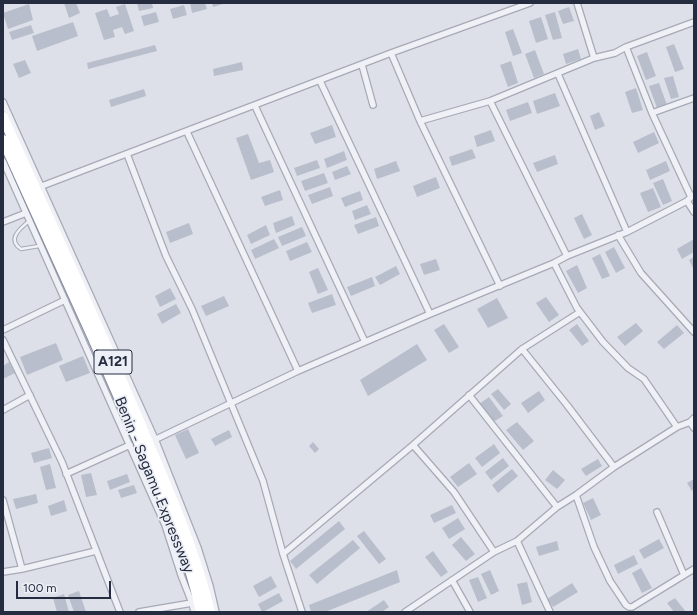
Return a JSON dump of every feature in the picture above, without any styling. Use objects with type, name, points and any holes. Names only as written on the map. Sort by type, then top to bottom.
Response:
[{"type":"highway","name":"A121","points":[[3,117],[125,390],[152,441],[171,508],[181,521],[196,562],[210,612]]},
{"type":"highway","name":"Benin - Sagamu Expressway","points":[[3,140],[171,508],[201,612]]},
{"type":"street","points":[[42,186],[530,3]]},
{"type":"street","points":[[577,3],[594,58]]},
{"type":"street","points":[[420,120],[490,100],[558,74],[594,58],[615,53],[626,47],[694,22]]},
{"type":"street","points":[[626,47],[652,113],[690,198],[694,212]]},
{"type":"street","points":[[392,54],[420,120],[500,286]]},
{"type":"street","points":[[362,65],[373,105]]},
{"type":"street","points":[[558,74],[627,232]]},
{"type":"street","points":[[320,81],[430,314]]},
{"type":"street","points":[[652,113],[694,98]]},
{"type":"street","points":[[490,100],[567,256]]},
{"type":"street","points":[[3,102],[42,186],[198,548],[210,586],[216,612]]},
{"type":"street","points":[[255,106],[365,342]]},
{"type":"street","points":[[187,132],[298,371]]},
{"type":"street","points":[[127,154],[166,256],[192,309],[262,481],[302,612]]},
{"type":"street","points":[[3,161],[165,524],[194,612]]},
{"type":"street","points":[[152,441],[298,371],[430,314],[554,263],[567,256],[627,232],[690,198]]},
{"type":"street","points":[[3,222],[26,213]]},
{"type":"street","points":[[618,236],[641,273],[694,332]]},
{"type":"street","points":[[554,263],[580,312],[603,342],[628,368],[644,379],[678,427]]},
{"type":"street","points":[[3,330],[65,300]]},
{"type":"street","points":[[284,554],[522,349],[580,312]]},
{"type":"street","points":[[3,340],[62,462],[120,612]]},
{"type":"street","points":[[522,349],[614,467]]},
{"type":"street","points":[[3,410],[30,395]]},
{"type":"street","points":[[469,395],[557,507]]},
{"type":"street","points":[[406,612],[494,552],[517,541],[557,507],[614,467],[678,427],[692,420],[694,428]]},
{"type":"street","points":[[413,444],[454,492],[494,552]]},
{"type":"street","points":[[66,474],[130,445]]},
{"type":"street","points":[[576,495],[594,547],[610,581],[626,605],[629,607],[632,607],[694,569]]},
{"type":"street","points":[[3,500],[22,569]]},
{"type":"street","points":[[657,512],[684,575]]},
{"type":"street","points":[[517,541],[550,612]]},
{"type":"street","points":[[3,572],[22,569],[96,551]]},
{"type":"street","points":[[452,580],[470,612]]},
{"type":"street","points":[[139,612],[192,603]]},
{"type":"lane","points":[[30,221],[18,230],[15,235],[15,241],[21,249],[41,246]]},
{"type":"building","points":[[64,3],[76,3],[80,13],[69,18]]},
{"type":"building","points":[[137,3],[152,3],[153,8],[139,11]]},
{"type":"building","points":[[190,3],[205,3],[207,9],[192,13]]},
{"type":"building","points":[[212,3],[226,3],[213,7]]},
{"type":"building","points":[[29,4],[33,20],[8,29],[3,13]]},
{"type":"building","points":[[125,4],[134,31],[125,34],[122,27],[113,30],[115,37],[104,40],[95,13],[107,9],[110,17],[119,14],[116,7]]},
{"type":"building","points":[[184,5],[187,15],[173,19],[170,9]]},
{"type":"building","points":[[569,7],[574,21],[563,24],[558,11]]},
{"type":"building","points":[[156,12],[159,22],[144,26],[141,16]]},
{"type":"building","points":[[555,12],[562,38],[553,40],[545,15]]},
{"type":"building","points":[[541,17],[548,39],[536,43],[529,21]]},
{"type":"building","points":[[73,22],[78,36],[37,51],[32,36]]},
{"type":"building","points":[[31,25],[34,33],[12,40],[9,32]]},
{"type":"building","points":[[513,29],[522,53],[513,56],[505,32]]},
{"type":"building","points":[[674,44],[684,69],[675,72],[666,47]]},
{"type":"building","points":[[155,45],[157,51],[88,69],[87,63]]},
{"type":"building","points":[[578,49],[581,59],[566,64],[563,54]]},
{"type":"building","points":[[535,50],[544,74],[534,78],[525,54]]},
{"type":"building","points":[[647,52],[656,76],[646,80],[637,56]]},
{"type":"building","points":[[25,60],[31,73],[19,78],[13,64]]},
{"type":"building","points":[[511,61],[518,83],[508,87],[500,65]]},
{"type":"building","points":[[242,62],[243,70],[214,76],[213,69]]},
{"type":"building","points":[[673,76],[679,97],[671,99],[664,78]]},
{"type":"building","points":[[659,83],[667,105],[657,108],[649,86]]},
{"type":"building","points":[[636,88],[643,110],[632,113],[625,92]]},
{"type":"building","points":[[144,89],[146,96],[111,107],[109,100]]},
{"type":"building","points":[[555,93],[560,106],[537,114],[533,101]]},
{"type":"building","points":[[528,102],[532,113],[510,121],[506,110]]},
{"type":"building","points":[[599,112],[605,126],[595,130],[590,116]]},
{"type":"building","points":[[332,125],[336,137],[315,144],[310,133]]},
{"type":"building","points":[[491,130],[495,141],[477,147],[474,136]]},
{"type":"building","points":[[654,132],[659,143],[638,153],[633,142]]},
{"type":"building","points":[[248,134],[259,163],[270,160],[274,172],[251,180],[236,138]]},
{"type":"building","points":[[472,149],[476,158],[452,166],[449,157]]},
{"type":"building","points":[[344,151],[347,160],[327,168],[324,159]]},
{"type":"building","points":[[555,155],[558,164],[537,172],[533,163]]},
{"type":"building","points":[[317,160],[320,168],[297,176],[294,168]]},
{"type":"building","points":[[396,161],[400,171],[377,179],[374,169]]},
{"type":"building","points":[[666,161],[670,171],[650,180],[646,170]]},
{"type":"building","points":[[347,166],[351,174],[335,180],[332,172]]},
{"type":"building","points":[[324,173],[328,183],[305,191],[301,181]]},
{"type":"building","points":[[436,177],[440,188],[417,197],[413,186]]},
{"type":"building","points":[[663,179],[672,201],[663,205],[653,183]]},
{"type":"building","points":[[330,187],[333,196],[312,204],[308,195]]},
{"type":"building","points":[[653,188],[661,207],[648,212],[640,193]]},
{"type":"building","points":[[280,190],[283,200],[265,206],[261,197]]},
{"type":"building","points":[[360,191],[363,200],[345,207],[341,198]]},
{"type":"building","points":[[367,205],[371,214],[355,220],[352,211]]},
{"type":"building","points":[[582,214],[592,235],[584,239],[574,218]]},
{"type":"building","points":[[292,216],[295,225],[276,233],[273,223]]},
{"type":"building","points":[[376,217],[379,226],[358,234],[354,225]]},
{"type":"building","points":[[189,223],[193,234],[170,243],[166,232]]},
{"type":"building","points":[[266,225],[270,235],[251,244],[247,235]]},
{"type":"building","points":[[302,227],[306,236],[282,246],[278,237]]},
{"type":"building","points":[[274,239],[279,248],[255,259],[251,250]]},
{"type":"building","points":[[694,239],[694,252],[682,259],[677,249]]},
{"type":"building","points":[[307,242],[312,252],[290,261],[286,251]]},
{"type":"building","points":[[614,247],[625,268],[616,273],[605,252]]},
{"type":"building","points":[[600,254],[610,276],[602,279],[592,258]]},
{"type":"building","points":[[694,257],[694,270],[689,260]]},
{"type":"building","points":[[436,259],[440,270],[424,275],[420,264]]},
{"type":"building","points":[[577,265],[587,288],[578,293],[566,271]]},
{"type":"building","points":[[396,266],[400,274],[380,285],[375,277]]},
{"type":"building","points":[[318,268],[328,290],[318,294],[309,272]]},
{"type":"building","points":[[372,277],[375,286],[351,296],[347,287]]},
{"type":"building","points":[[170,288],[176,299],[160,307],[155,296]]},
{"type":"building","points":[[332,294],[336,305],[312,313],[308,303]]},
{"type":"building","points":[[224,296],[229,306],[206,316],[201,306]]},
{"type":"building","points":[[546,297],[559,315],[549,322],[536,303]]},
{"type":"building","points":[[497,298],[508,318],[488,328],[477,309]]},
{"type":"building","points":[[176,304],[181,313],[162,324],[157,314]]},
{"type":"building","points":[[636,323],[643,331],[625,346],[617,337]]},
{"type":"building","points":[[444,324],[459,347],[449,353],[434,330]]},
{"type":"building","points":[[577,324],[589,341],[582,346],[569,330]]},
{"type":"building","points":[[677,325],[684,333],[664,349],[657,342]]},
{"type":"building","points":[[56,343],[63,360],[27,375],[20,357]]},
{"type":"building","points":[[417,344],[427,360],[368,396],[360,380]]},
{"type":"building","points":[[83,356],[90,373],[66,382],[59,366]]},
{"type":"building","points":[[9,362],[15,373],[3,379],[3,366]]},
{"type":"building","points":[[498,389],[511,404],[504,410],[491,394]]},
{"type":"building","points":[[539,391],[545,400],[528,413],[521,403]]},
{"type":"building","points":[[489,397],[503,416],[493,422],[479,404]]},
{"type":"building","points":[[517,422],[534,441],[523,450],[506,430]]},
{"type":"building","points":[[188,429],[199,453],[186,459],[175,435]]},
{"type":"building","points":[[229,430],[232,437],[215,446],[211,439]]},
{"type":"building","points":[[313,442],[319,449],[315,453],[309,446]]},
{"type":"building","points":[[494,444],[500,453],[482,467],[475,458]]},
{"type":"building","points":[[49,448],[52,458],[34,463],[31,453]]},
{"type":"building","points":[[503,458],[509,466],[491,480],[485,472]]},
{"type":"building","points":[[598,459],[602,466],[586,476],[581,469]]},
{"type":"building","points":[[469,463],[477,474],[458,487],[450,477]]},
{"type":"building","points":[[50,464],[56,488],[46,490],[40,467]]},
{"type":"building","points":[[512,469],[518,476],[498,493],[492,485]]},
{"type":"building","points":[[553,470],[565,480],[557,489],[545,480]]},
{"type":"building","points":[[91,473],[97,495],[86,497],[81,475]]},
{"type":"building","points":[[127,474],[130,482],[110,490],[107,481]]},
{"type":"building","points":[[694,479],[694,489],[692,491],[687,483]]},
{"type":"building","points":[[134,485],[137,493],[121,498],[118,490]]},
{"type":"building","points":[[36,494],[38,503],[16,509],[13,499]]},
{"type":"building","points":[[593,498],[601,515],[591,520],[583,503]]},
{"type":"building","points":[[64,500],[67,511],[51,516],[48,506]]},
{"type":"building","points":[[452,505],[456,513],[434,523],[430,515]]},
{"type":"building","points":[[458,518],[465,529],[449,539],[442,528]]},
{"type":"building","points":[[339,521],[345,529],[296,569],[290,561]]},
{"type":"building","points":[[364,531],[386,559],[379,564],[357,536]]},
{"type":"building","points":[[461,537],[475,554],[466,561],[452,545]]},
{"type":"building","points":[[659,539],[664,548],[644,559],[639,550]]},
{"type":"building","points":[[353,540],[360,548],[317,584],[309,575]]},
{"type":"building","points":[[557,541],[559,550],[539,556],[536,547]]},
{"type":"building","points":[[433,551],[448,572],[441,577],[425,557]]},
{"type":"building","points":[[634,555],[638,564],[618,574],[614,565]]},
{"type":"building","points":[[641,568],[652,588],[642,593],[632,573]]},
{"type":"building","points":[[397,570],[400,582],[325,612],[311,612],[309,605]]},
{"type":"building","points":[[490,570],[499,591],[491,595],[481,574]]},
{"type":"building","points":[[271,576],[277,587],[259,597],[253,586]]},
{"type":"building","points":[[478,577],[487,598],[478,602],[469,580]]},
{"type":"building","points":[[527,582],[532,602],[522,605],[517,584]]},
{"type":"building","points":[[572,583],[578,592],[553,607],[547,599]]},
{"type":"building","points":[[79,591],[86,612],[74,612],[68,595]]},
{"type":"building","points":[[279,593],[283,601],[262,612],[258,604]]},
{"type":"building","points":[[64,594],[69,612],[57,612],[53,598]]},
{"type":"building","points":[[675,598],[686,612],[674,612],[667,603]]},
{"type":"building","points":[[384,600],[389,607],[382,612],[366,612]]}]
